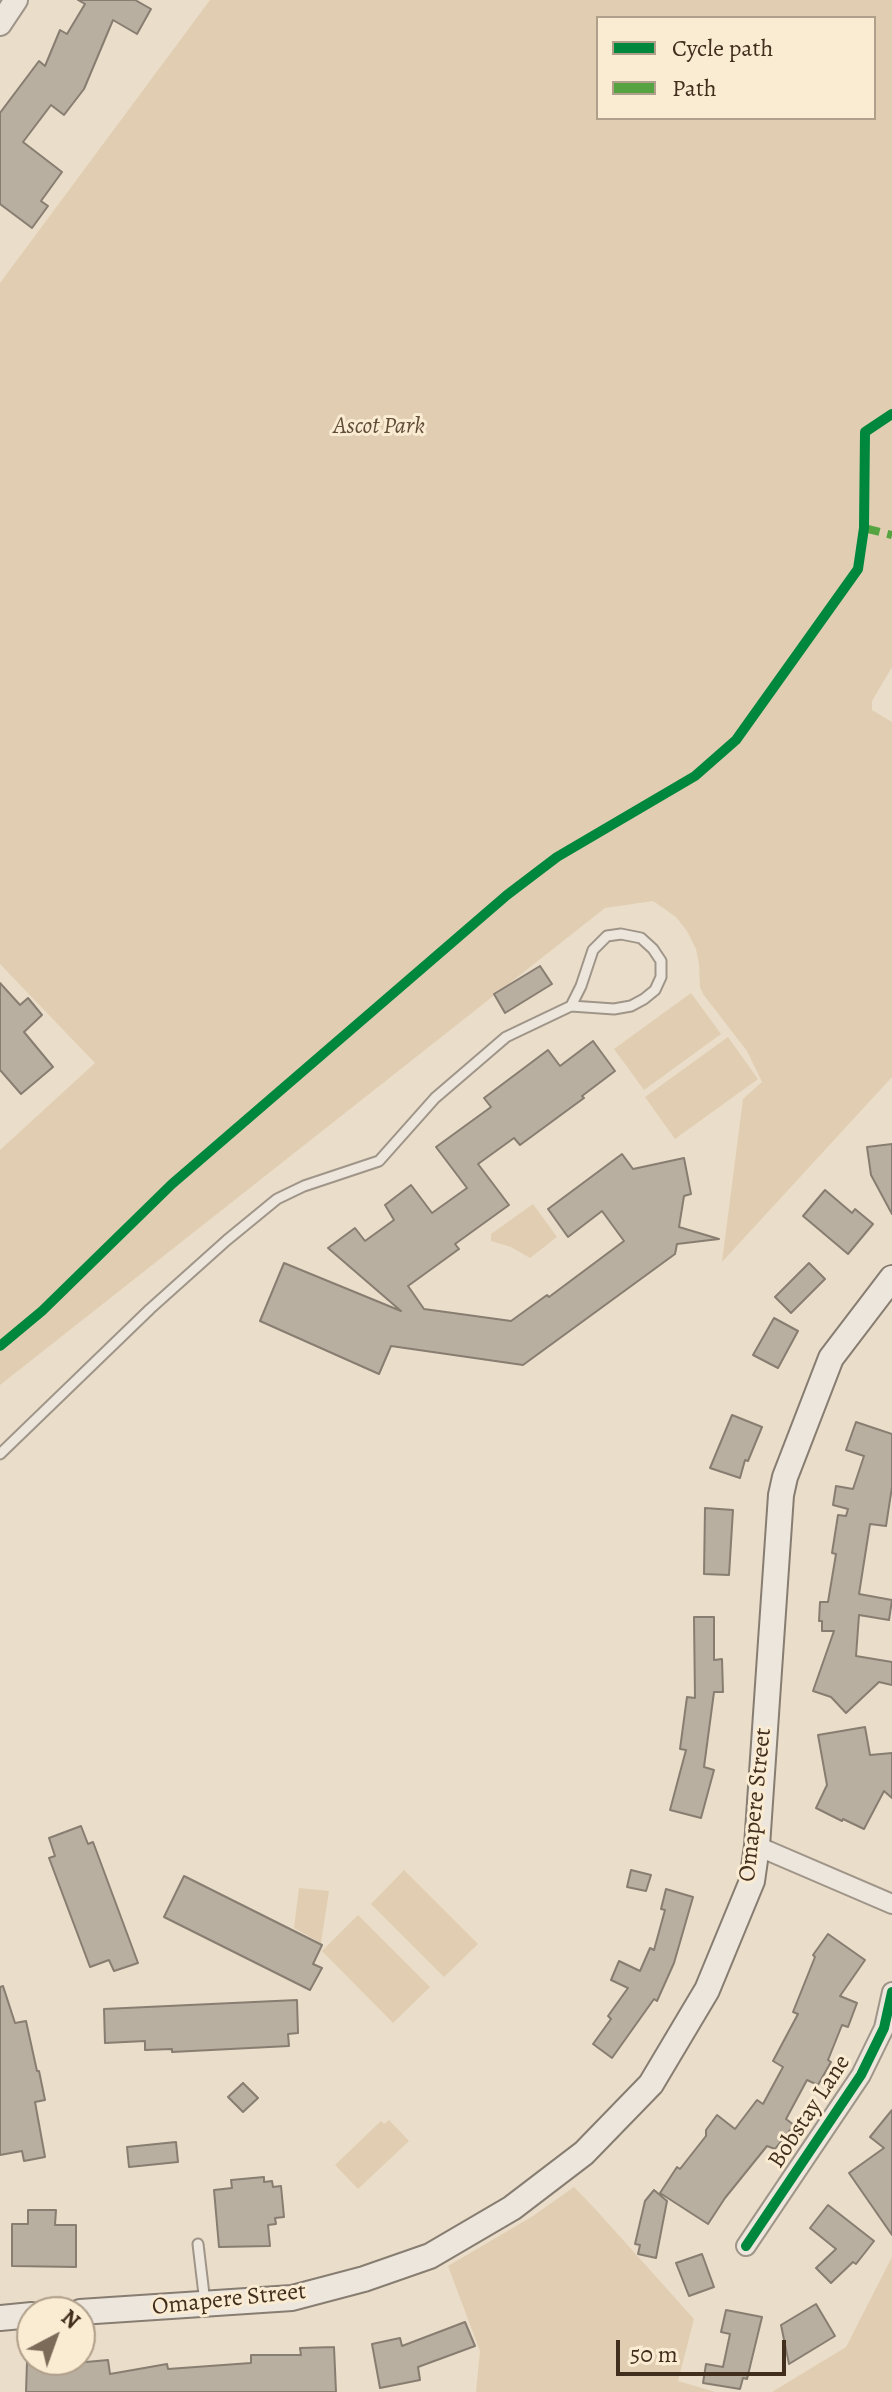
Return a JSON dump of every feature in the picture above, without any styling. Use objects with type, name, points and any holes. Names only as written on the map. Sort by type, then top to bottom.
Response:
[{"type":"main road","name":"Omapere Street","points":[[96,2311],[292,2298],[364,2279],[430,2256],[512,2208],[584,2153],[651,2084],[707,1990],[752,1881],[781,1495],[785,1477],[831,1358],[892,1278]]},
{"type":"street","points":[[0,24],[16,0]]},
{"type":"street","points":[[757,1846],[892,1904]]},
{"type":"street","name":"Bobstay Lane","points":[[746,2246],[861,2075],[884,2028],[892,1992]]},
{"type":"lane","points":[[0,1454],[150,1309],[277,1199],[304,1186],[379,1161],[435,1098],[506,1037],[571,1006],[614,1009],[631,1006],[655,990],[661,977],[661,961],[641,938],[621,934],[607,936],[593,950],[571,1006]]},
{"type":"lane","points":[[198,2244],[205,2303]]},
{"type":"green space","name":"Ascot Park","points":[[210,0],[892,0],[892,667],[872,701],[872,710],[892,722],[892,1077],[722,1262],[743,1099],[762,1082],[747,1051],[703,994],[696,949],[676,917],[653,901],[605,908],[0,1385],[0,1150],[95,1063],[0,964],[0,283]]},
{"type":"green space","points":[[691,993],[721,1034],[644,1090],[614,1049]]},
{"type":"green space","points":[[728,1037],[758,1079],[675,1139],[645,1097]]},
{"type":"green space","points":[[533,1204],[557,1237],[530,1258],[511,1247],[491,1241],[491,1234]]},
{"type":"green space","points":[[404,1870],[478,1944],[444,1977],[371,1904]]},
{"type":"green space","points":[[299,1888],[329,1891],[321,1943],[294,1928]]},
{"type":"green space","points":[[358,1915],[430,1987],[393,2023],[322,1951]]},
{"type":"green space","points":[[389,2120],[409,2141],[358,2189],[335,2165],[381,2121],[384,2124]]},
{"type":"green space","points":[[574,2187],[694,2319],[678,2381],[715,2392],[476,2392],[480,2351],[448,2266],[533,2216]]},
{"type":"green space","points":[[892,2257],[892,2392],[772,2392],[846,2347]]},
{"type":"building","points":[[78,0],[135,0],[151,9],[137,34],[113,20],[84,89],[64,115],[51,105],[23,142],[62,172],[41,201],[48,206],[32,228],[0,204],[0,113],[39,61],[45,66],[60,30],[67,34],[85,4]]},
{"type":"building","points":[[540,966],[552,984],[505,1013],[494,994]]},
{"type":"building","points":[[0,983],[20,1005],[28,998],[42,1015],[24,1032],[53,1067],[21,1094],[0,1070]]},
{"type":"building","points":[[593,1041],[615,1071],[520,1145],[514,1138],[478,1164],[509,1205],[455,1244],[459,1249],[408,1286],[424,1309],[511,1321],[624,1241],[602,1211],[568,1237],[548,1209],[622,1154],[633,1169],[684,1158],[691,1194],[684,1196],[679,1227],[719,1239],[677,1244],[675,1254],[523,1365],[391,1346],[379,1374],[260,1321],[284,1263],[401,1311],[328,1248],[355,1228],[365,1241],[394,1220],[385,1205],[411,1185],[432,1213],[467,1188],[436,1147],[491,1107],[484,1098],[548,1050],[560,1066]]},
{"type":"building","points":[[892,1144],[892,1214],[871,1175],[867,1147]]},
{"type":"building","points":[[825,1190],[852,1213],[855,1209],[873,1224],[848,1254],[803,1216]]},
{"type":"building","points":[[809,1263],[825,1279],[791,1313],[775,1297]]},
{"type":"building","points":[[774,1318],[798,1331],[778,1368],[753,1355]]},
{"type":"building","points":[[732,1415],[762,1427],[748,1461],[745,1460],[740,1478],[710,1468]]},
{"type":"building","points":[[856,1422],[892,1434],[892,1487],[886,1526],[870,1524],[859,1594],[892,1600],[889,1620],[859,1615],[856,1656],[892,1662],[892,1685],[879,1682],[846,1713],[831,1697],[813,1691],[834,1631],[822,1631],[820,1602],[828,1602],[836,1554],[832,1553],[838,1515],[846,1516],[848,1509],[833,1505],[836,1486],[853,1489],[864,1456],[846,1450]]},
{"type":"building","points":[[705,1508],[733,1510],[729,1575],[704,1574]]},
{"type":"building","points":[[694,1617],[714,1617],[714,1660],[722,1659],[723,1692],[714,1692],[704,1767],[714,1770],[701,1818],[670,1810],[686,1750],[680,1749],[687,1697],[695,1698]]},
{"type":"building","points":[[865,1727],[870,1755],[892,1753],[892,1798],[884,1791],[864,1829],[816,1808],[827,1785],[818,1735]]},
{"type":"building","points":[[81,1826],[88,1844],[93,1842],[138,1963],[114,1971],[109,1960],[90,1967],[49,1858],[55,1856],[49,1838]]},
{"type":"building","points":[[631,1870],[651,1875],[646,1891],[627,1887]]},
{"type":"building","points":[[184,1876],[322,1945],[313,1964],[322,1968],[310,1990],[164,1917]]},
{"type":"building","points":[[666,1889],[693,1897],[674,1963],[657,2001],[654,1999],[612,2058],[593,2044],[628,1988],[611,1980],[619,1961],[640,1971],[650,1948],[654,1950],[665,1910],[661,1909]]},
{"type":"building","points":[[828,1934],[865,1960],[840,1996],[857,2003],[848,2027],[842,2025],[828,2060],[831,2062],[818,2085],[807,2080],[786,2119],[794,2125],[775,2149],[767,2146],[708,2224],[660,2193],[677,2167],[680,2169],[706,2136],[706,2130],[717,2115],[735,2129],[757,2100],[763,2104],[783,2067],[773,2061],[798,2014],[793,2012],[815,1957],[813,1955]]},
{"type":"building","points":[[3,1986],[15,2023],[26,2021],[45,2100],[35,2102],[45,2157],[24,2161],[22,2151],[0,2155],[0,1987]]},
{"type":"building","points":[[297,2000],[298,2033],[288,2034],[289,2046],[172,2052],[172,2049],[145,2050],[145,2041],[105,2043],[104,2009]]},
{"type":"building","points":[[243,2083],[258,2098],[243,2112],[228,2097]]},
{"type":"building","points":[[892,2110],[892,2235],[849,2173],[884,2148],[870,2137]]},
{"type":"building","points":[[176,2142],[178,2162],[129,2167],[127,2147]]},
{"type":"building","points":[[264,2177],[264,2182],[272,2181],[273,2187],[281,2186],[284,2217],[275,2218],[276,2224],[268,2225],[270,2246],[219,2247],[214,2190],[232,2188],[231,2180]]},
{"type":"building","points":[[654,2190],[667,2201],[656,2258],[638,2254],[640,2245],[635,2244],[645,2201]]},
{"type":"building","points":[[828,2205],[874,2241],[856,2264],[853,2262],[831,2283],[816,2268],[836,2249],[810,2228]]},
{"type":"building","points":[[28,2210],[56,2210],[55,2225],[76,2225],[76,2267],[12,2266],[12,2224],[28,2224]]},
{"type":"building","points":[[702,2254],[714,2287],[689,2296],[676,2263]]},
{"type":"building","points":[[816,2304],[835,2336],[789,2364],[781,2325]]},
{"type":"building","points":[[726,2310],[762,2317],[747,2379],[743,2378],[740,2389],[703,2383],[706,2364],[723,2367],[730,2334],[721,2332]]},
{"type":"building","points":[[465,2322],[475,2346],[418,2367],[420,2380],[380,2388],[372,2344],[400,2338],[402,2346]]},
{"type":"building","points":[[334,2347],[336,2392],[26,2392],[27,2376],[96,2376],[96,2361],[108,2360],[110,2374],[167,2364],[168,2369],[251,2363],[251,2355],[301,2355],[300,2348]]},
{"type":"marked path","points":[[864,528],[892,535]]},
{"type":"cycle path","points":[[0,1346],[42,1311],[172,1184],[507,895],[557,857],[695,776],[736,740],[858,569],[864,528],[865,432],[892,414]]},
{"type":"cycle path","points":[[746,2246],[861,2075],[884,2028],[892,1992]]}]
